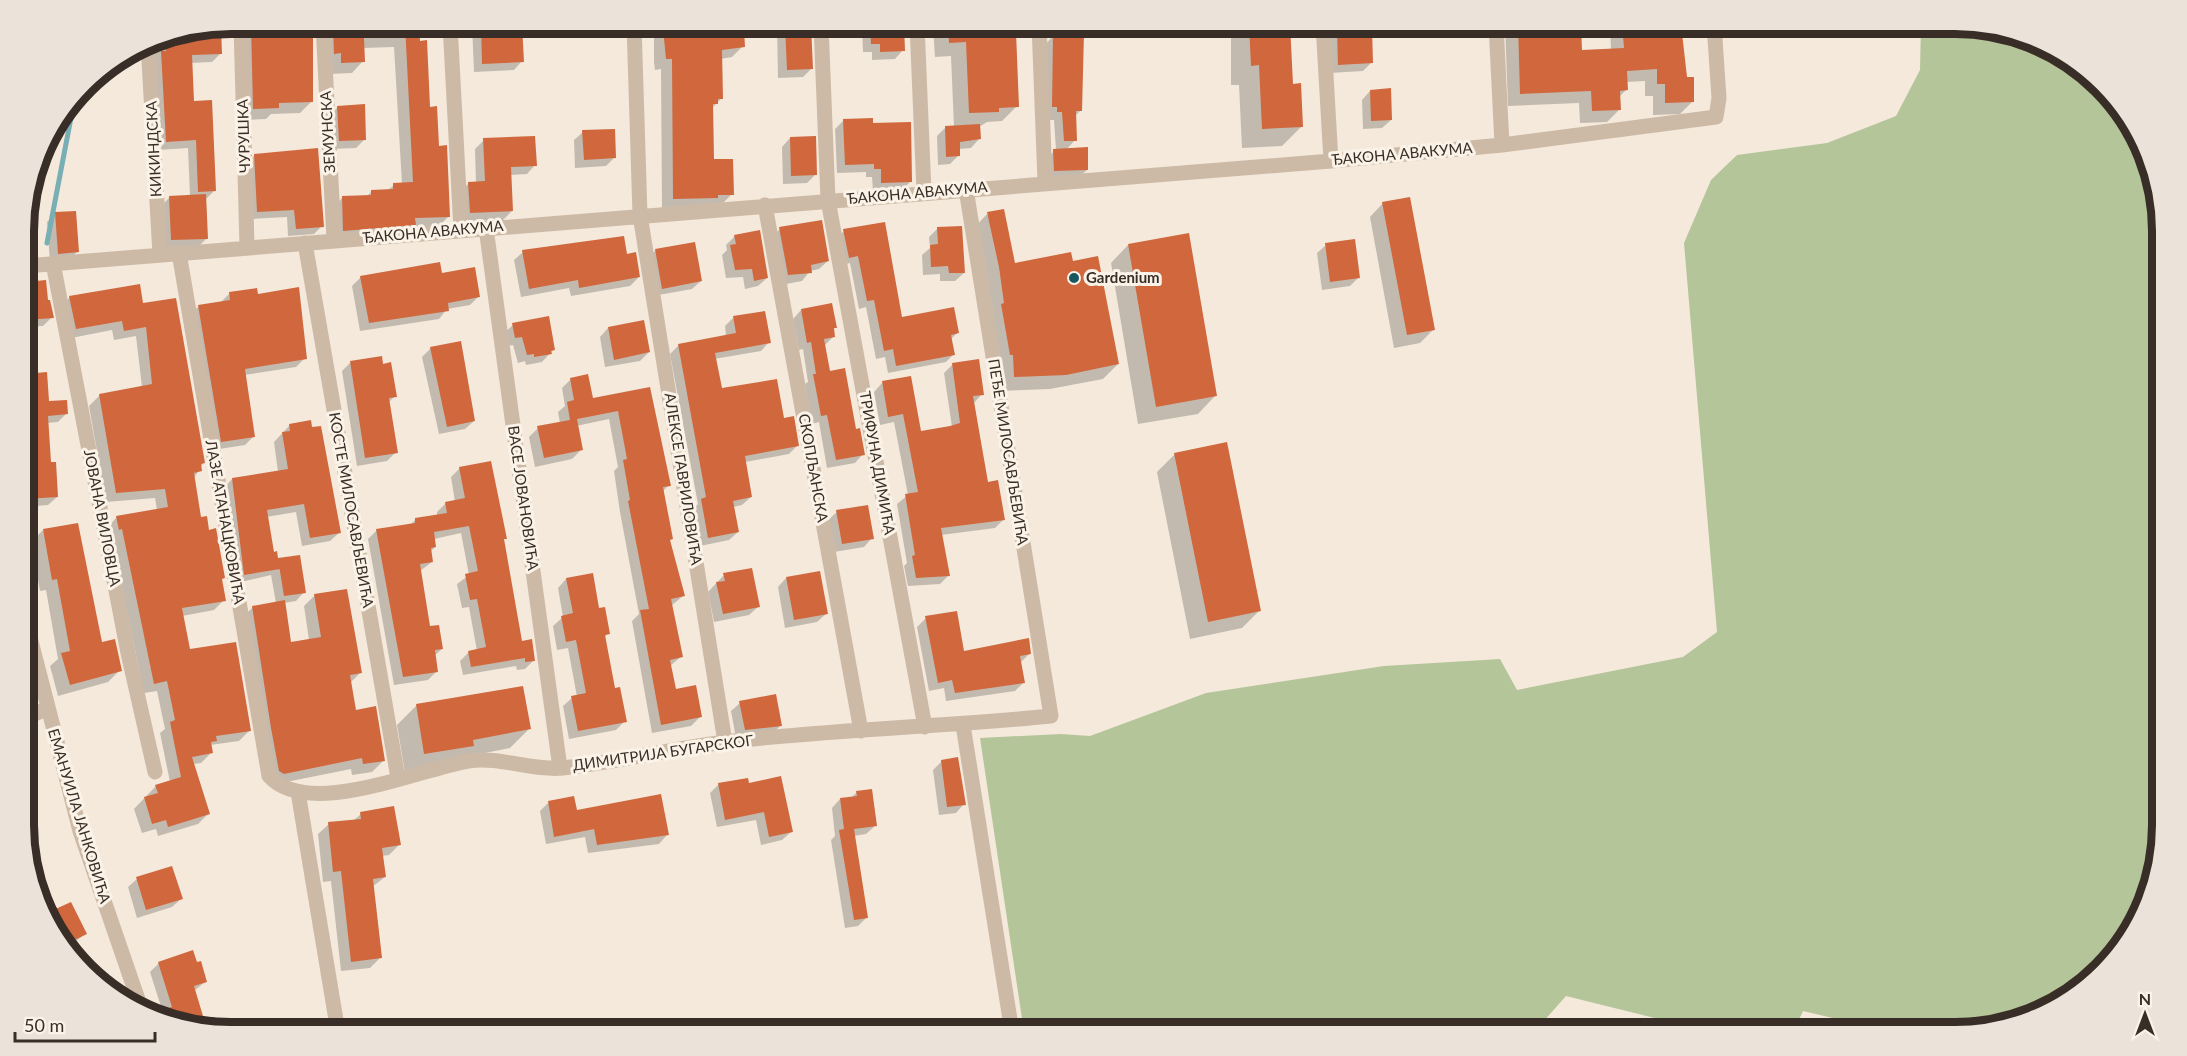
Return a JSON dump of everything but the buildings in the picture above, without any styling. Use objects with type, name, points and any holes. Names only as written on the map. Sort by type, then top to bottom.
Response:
[{"type":"street","name":"ЧУРУШКА","points":[[241,34],[247,247]]},
{"type":"street","name":"ЗЕМУНСКА","points":[[324,34],[334,240]]},
{"type":"street","points":[[451,34],[461,230]]},
{"type":"street","name":"АЛЕКСЕ ГАВРИЛОВИЋА","points":[[634,34],[640,215],[725,742]]},
{"type":"street","name":"ТРИФУНА ДИМИЋА","points":[[821,34],[828,200],[925,726]]},
{"type":"street","points":[[917,34],[924,192]]},
{"type":"street","points":[[1039,34],[1045,182]]},
{"type":"street","points":[[1324,34],[1331,161]]},
{"type":"street","points":[[1496,34],[1502,145]]},
{"type":"street","name":"ЂАКОНА АВАКУМА","points":[[35,265],[1045,182],[1331,161],[1502,145],[1716,117],[1719,98],[1715,34]]},
{"type":"street","name":"КИКИНДСКА","points":[[149,53],[160,255]]},
{"type":"street","name":"ПЕЂЕ МИЛОСАВЉЕВИЋА","points":[[966,189],[1051,716]]},
{"type":"street","name":"СКОПЉАНСКА","points":[[765,205],[861,731]]},
{"type":"street","name":"ВАСЕ ЈОВАНОВИЋА","points":[[486,228],[560,768]]},
{"type":"street","name":"КОСТЕ МИЛОСАВЉЕВИЋА","points":[[305,243],[398,778]]},
{"type":"street","name":"ЛАЗЕ АТАНАЦКОВИЋА","points":[[179,253],[266,762],[269,776],[279,787]]},
{"type":"street","name":"ЈОВАНА ВИЛОВЦА","points":[[53,263],[128,653],[155,772]]},
{"type":"street","name":"ЕМАНУИЛА ЈАНКОВИЋА","points":[[34,654],[80,831],[137,996]]},
{"type":"street","points":[[34,714],[48,708]]},
{"type":"street","name":"ДИМИТРИЈА БУГАРСКОГ","points":[[279,787],[315,795],[360,789],[471,761],[560,768],[725,742],[963,725],[1051,716]]},
{"type":"street","points":[[963,725],[1010,1022]]},
{"type":"street","points":[[298,792],[336,1022]]},
{"type":"green space","points":[[1921,34],[1955,34],[1994,38],[2042,55],[2085,83],[2104,102],[2126,133],[2146,181],[2151,206],[2152,232],[2152,837],[2149,863],[2142,888],[2119,934],[2104,954],[2085,973],[2042,1001],[1994,1018],[1968,1021],[1846,1021],[1803,1011],[1798,1021],[1667,1021],[1566,996],[1544,1021],[1022,1022],[980,738],[1061,734],[1090,736],[1206,693],[1384,666],[1500,659],[1517,690],[1683,657],[1717,632],[1684,243],[1711,180],[1737,155],[1827,143],[1896,116],[1920,70]]},
{"type":"waterway","points":[[47,243],[71,118]]},
{"type":"place","name":"Gardenium","points":[[1074,278]]}]
